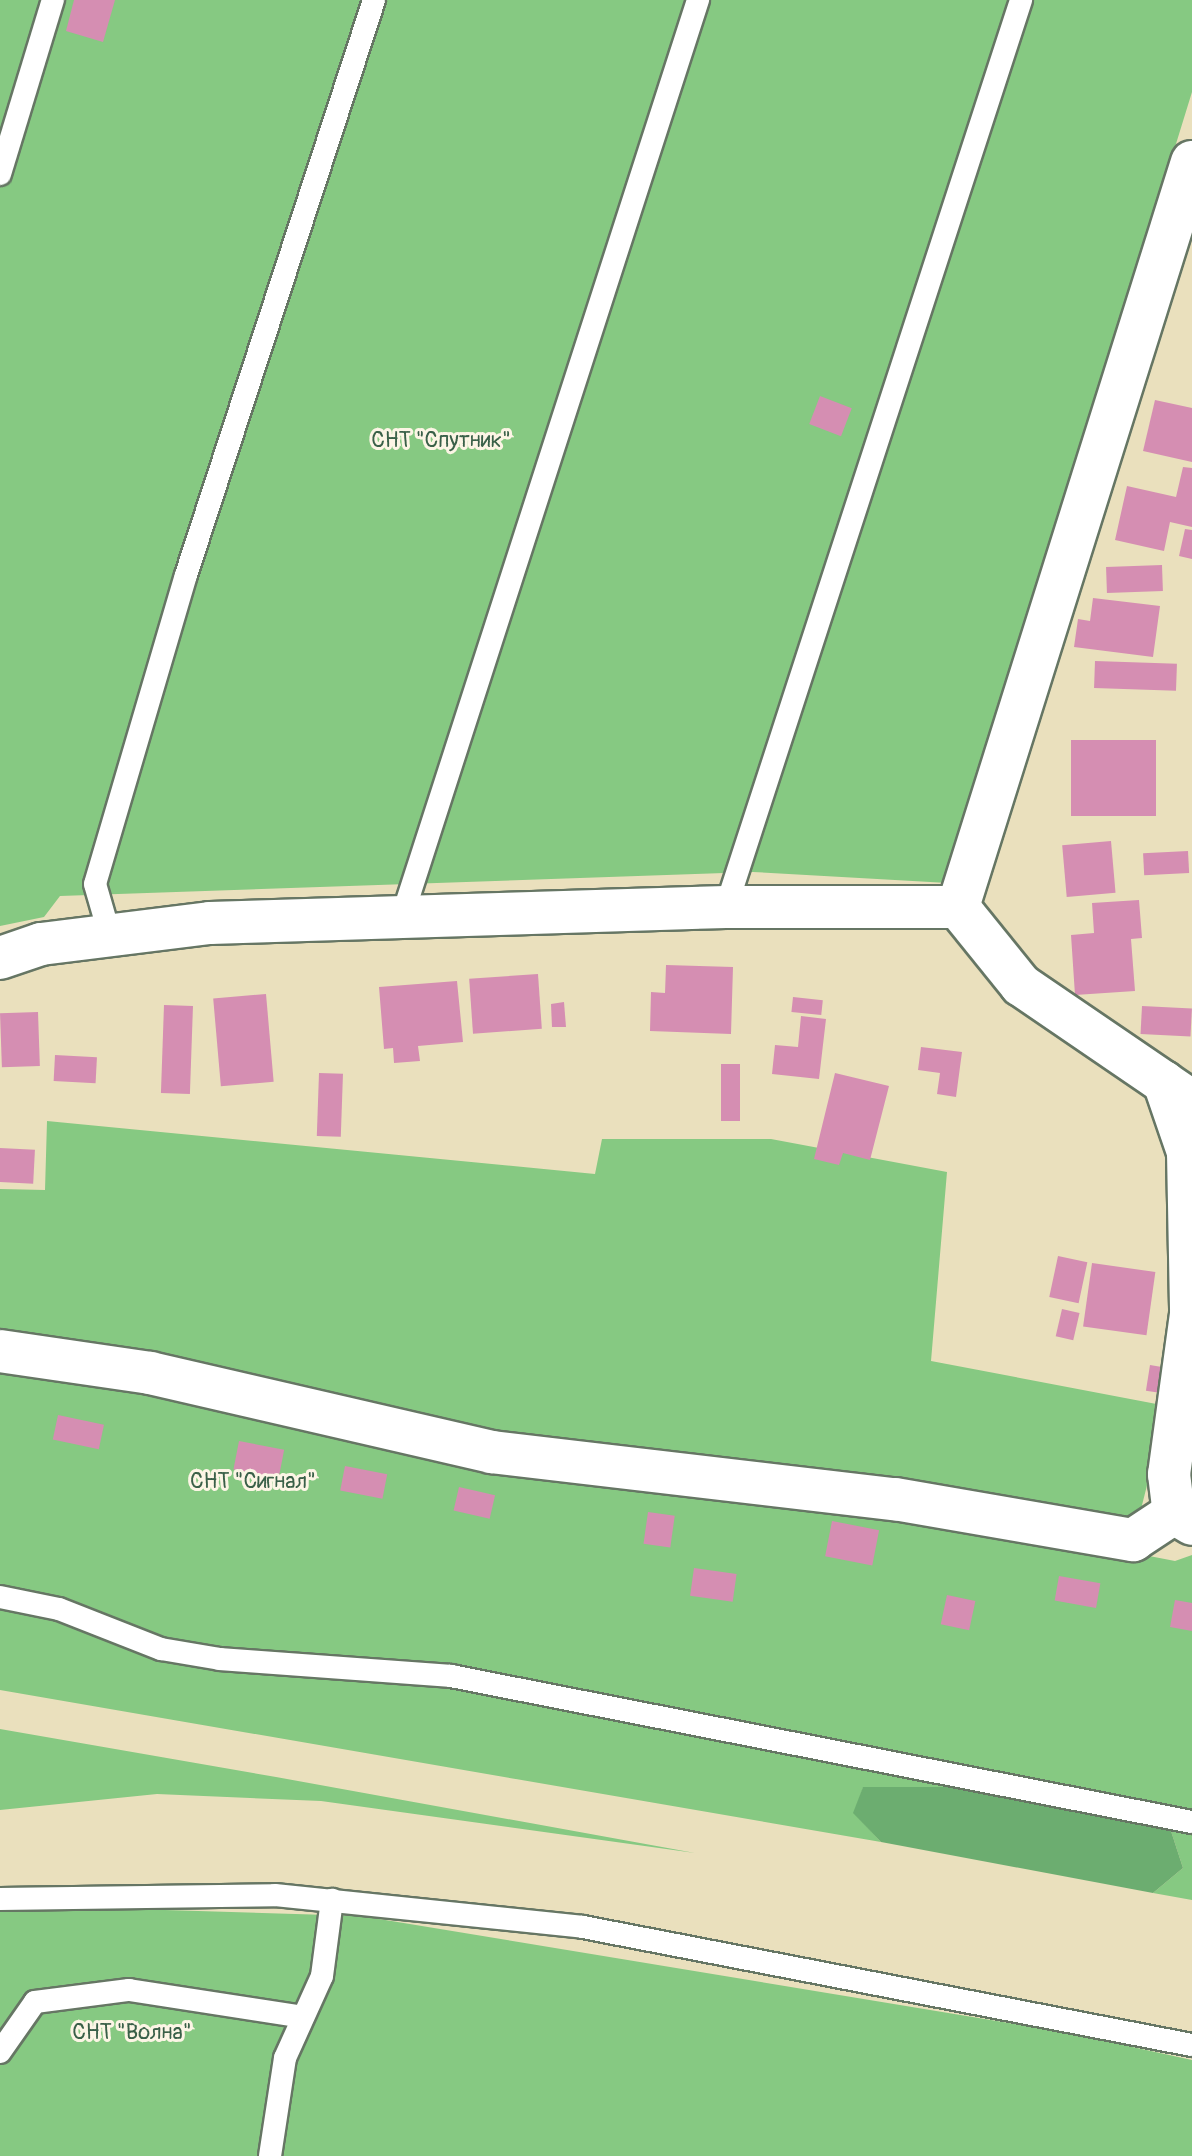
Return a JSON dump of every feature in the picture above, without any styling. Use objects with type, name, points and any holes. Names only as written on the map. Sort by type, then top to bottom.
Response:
[{"type":"street","points":[[958,907],[1192,162]]},
{"type":"street","points":[[0,958],[41,944],[210,923],[726,907],[958,907]]},
{"type":"street","points":[[0,1351],[150,1373],[492,1452],[895,1499],[1133,1540],[1183,1518],[1169,1474],[1191,1314],[1188,1167],[1178,1092],[1021,985],[958,907]]},
{"type":"lane","points":[[0,174],[53,0]]},
{"type":"lane","points":[[110,936],[95,884],[186,575],[374,0]]},
{"type":"lane","points":[[402,917],[698,0]]},
{"type":"lane","points":[[726,907],[1021,0]]},
{"type":"lane","points":[[0,1597],[59,1609],[161,1649],[220,1659],[451,1676],[1192,1822]]},
{"type":"lane","points":[[0,1899],[275,1895],[583,1927],[1192,2045]]},
{"type":"lane","points":[[270,2156],[285,2058],[322,1976],[332,1900]]},
{"type":"lane","points":[[0,2052],[35,2002],[129,1990],[303,2017]]},
{"type":"green space","name":"СНТ \"Спутник\"","points":[[0,0],[1192,0],[1192,92],[948,883],[753,872],[60,896],[44,917],[0,926]]},
{"type":"green space","name":"СНТ \"Сигнал\"","points":[[47,1121],[595,1174],[602,1139],[771,1139],[947,1172],[931,1361],[1167,1406],[1136,1529],[922,1512],[1175,1561],[1192,1555],[1192,1900],[1153,1893],[1183,1868],[1171,1831],[948,1787],[863,1788],[854,1813],[881,1842],[0,1690],[0,1189],[45,1190]]},
{"type":"green space","points":[[0,1729],[695,1853],[321,1801],[157,1794],[0,1810]]},
{"type":"green space","points":[[863,1787],[948,1787],[1171,1831],[1183,1868],[1153,1893],[881,1842],[853,1813]]},
{"type":"green space","name":"СНТ \"Волна\"","points":[[66,1907],[361,1916],[1064,2032],[1192,2060],[1192,2156],[0,2156],[0,1911]]},
{"type":"building","points":[[74,0],[115,0],[103,42],[66,31]]},
{"type":"building","points":[[820,396],[852,408],[841,436],[809,424]]},
{"type":"building","points":[[1155,400],[1192,408],[1192,462],[1143,451]]},
{"type":"building","points":[[1183,467],[1192,468],[1192,527],[1170,522],[1164,551],[1115,540],[1127,486],[1176,497]]},
{"type":"building","points":[[1185,529],[1192,530],[1192,559],[1179,556]]},
{"type":"building","points":[[1162,565],[1163,591],[1107,593],[1106,567]]},
{"type":"building","points":[[1093,598],[1160,606],[1153,657],[1074,647],[1078,619],[1090,621]]},
{"type":"building","points":[[1095,661],[1177,664],[1176,691],[1094,688]]},
{"type":"building","points":[[1071,740],[1156,740],[1156,816],[1071,816]]},
{"type":"building","points":[[1111,841],[1116,893],[1067,897],[1062,845]]},
{"type":"building","points":[[1188,851],[1189,873],[1144,875],[1143,853]]},
{"type":"building","points":[[1139,900],[1142,938],[1131,939],[1135,991],[1075,995],[1071,935],[1094,933],[1092,903]]},
{"type":"building","points":[[666,965],[733,967],[731,1034],[650,1031],[651,992],[665,993]]},
{"type":"building","points":[[538,974],[542,1029],[473,1034],[469,979]]},
{"type":"building","points":[[457,981],[463,1042],[418,1046],[420,1061],[394,1063],[393,1048],[384,1049],[379,987]]},
{"type":"building","points":[[266,994],[274,1082],[221,1086],[213,999]]},
{"type":"building","points":[[793,997],[823,1000],[821,1015],[791,1012]]},
{"type":"building","points":[[564,1002],[566,1027],[552,1027],[551,1004]]},
{"type":"building","points":[[164,1005],[193,1006],[190,1094],[161,1093]]},
{"type":"building","points":[[1142,1006],[1192,1009],[1190,1037],[1141,1034]]},
{"type":"building","points":[[38,1012],[40,1066],[2,1067],[0,1013]]},
{"type":"building","points":[[801,1016],[826,1019],[819,1079],[772,1074],[775,1045],[798,1047]]},
{"type":"building","points":[[921,1047],[962,1052],[956,1097],[937,1094],[940,1073],[918,1070]]},
{"type":"building","points":[[55,1055],[97,1057],[96,1083],[54,1081]]},
{"type":"building","points":[[721,1064],[740,1064],[740,1121],[721,1121]]},
{"type":"building","points":[[319,1073],[343,1074],[341,1137],[317,1136]]},
{"type":"building","points":[[835,1073],[889,1086],[870,1160],[843,1153],[839,1165],[814,1159]]},
{"type":"building","points":[[0,1148],[35,1150],[33,1184],[0,1182]]},
{"type":"building","points":[[1058,1256],[1087,1262],[1079,1303],[1049,1297]]},
{"type":"building","points":[[1092,1263],[1155,1272],[1146,1335],[1083,1326]]},
{"type":"building","points":[[1062,1309],[1080,1313],[1073,1340],[1056,1336]]},
{"type":"building","points":[[1150,1365],[1162,1367],[1158,1393],[1146,1391]]},
{"type":"building","points":[[58,1415],[104,1425],[99,1449],[53,1439]]},
{"type":"building","points":[[239,1441],[284,1450],[279,1478],[233,1469]]},
{"type":"building","points":[[345,1466],[387,1474],[382,1499],[340,1491]]},
{"type":"building","points":[[459,1487],[495,1495],[490,1519],[454,1510]]},
{"type":"building","points":[[648,1512],[675,1516],[670,1547],[644,1544]]},
{"type":"building","points":[[832,1521],[879,1530],[872,1565],[825,1556]]},
{"type":"building","points":[[694,1568],[737,1574],[733,1602],[690,1596]]},
{"type":"building","points":[[1059,1576],[1100,1583],[1096,1608],[1055,1601]]},
{"type":"building","points":[[947,1595],[975,1601],[969,1630],[941,1624]]},
{"type":"building","points":[[1175,1600],[1192,1603],[1192,1631],[1170,1627]]}]
